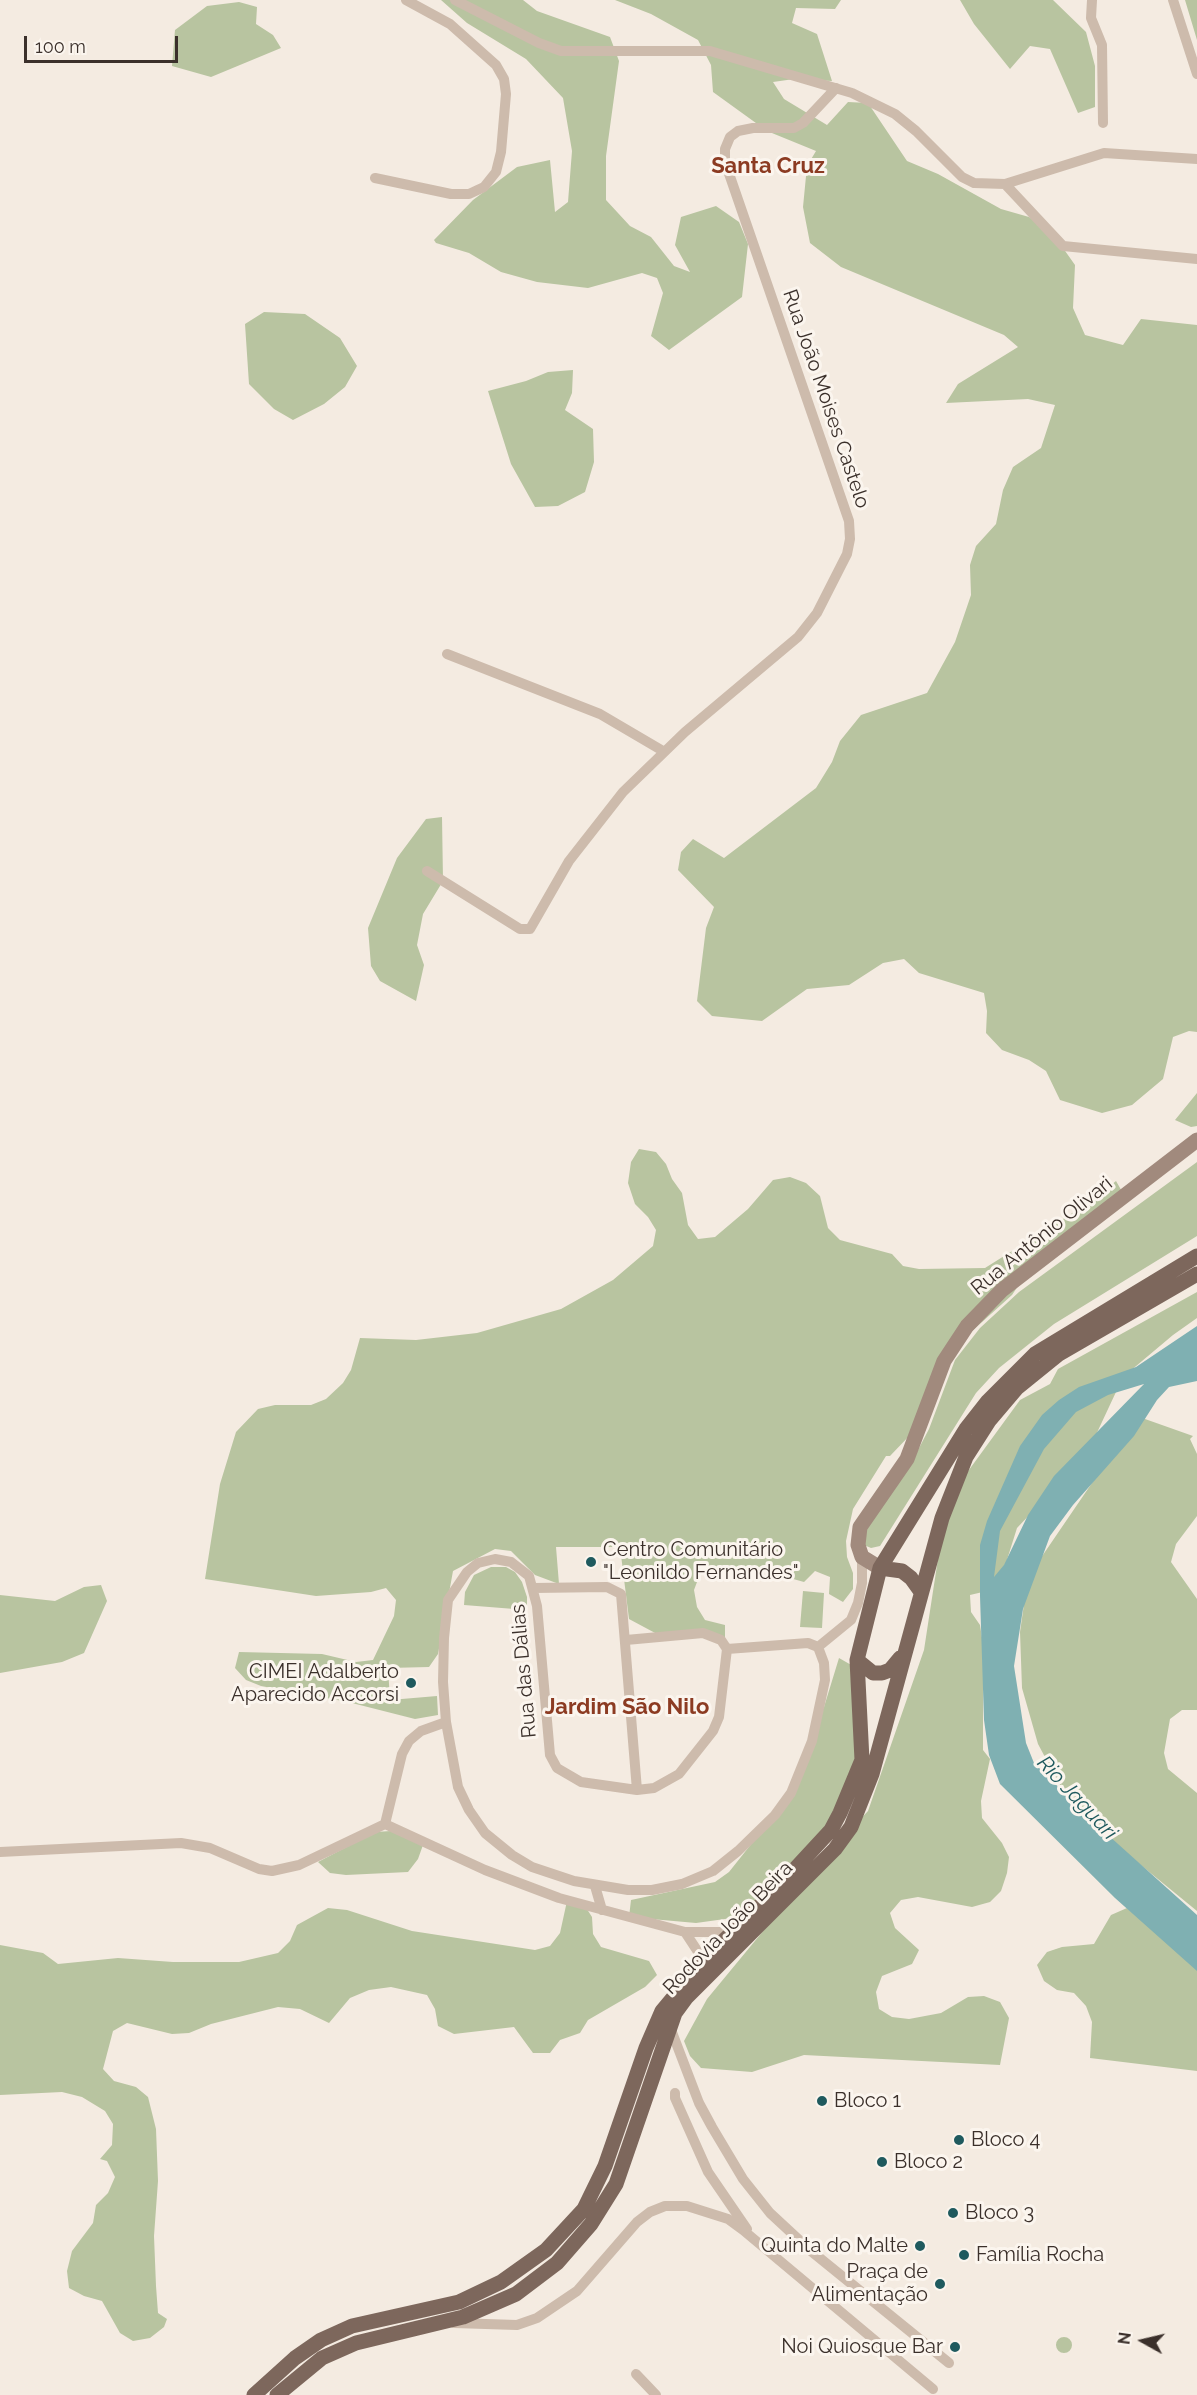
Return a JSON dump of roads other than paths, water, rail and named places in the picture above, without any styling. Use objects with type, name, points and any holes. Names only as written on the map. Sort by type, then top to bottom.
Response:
[{"type":"main road","name":"Rodovia João Beira","points":[[254,2395],[295,2358],[321,2340],[352,2326],[459,2302],[501,2282],[546,2250],[584,2209],[605,2166],[646,2048],[662,2011],[704,1961],[769,1898],[831,1830],[853,1785],[862,1760],[857,1659],[880,1568],[966,1429],[988,1401],[1035,1354],[1197,1256]]},
{"type":"main road","name":"Rodovia João Beira","points":[[277,2395],[322,2358],[348,2347],[464,2317],[516,2294],[557,2263],[591,2224],[616,2184],[633,2141],[669,2024],[686,1998],[812,1873],[851,1827],[872,1774],[902,1656],[950,1491],[966,1457],[1017,1388],[1059,1354],[1197,1274]]},
{"type":"main road","points":[[880,1568],[902,1571],[911,1578],[921,1592]]},
{"type":"main road","points":[[857,1659],[873,1673],[882,1673],[890,1670],[902,1656]]},
{"type":"street","points":[[375,178],[451,194],[469,194],[484,187],[496,172],[501,152],[506,94],[504,79],[496,65],[450,24],[406,0]]},
{"type":"street","points":[[455,0],[539,43],[561,51],[710,51],[871,100],[895,114],[916,131],[962,177],[984,185],[1005,184],[1085,157],[1104,153],[1197,159]]},
{"type":"street","points":[[1092,0],[1091,18],[1102,45],[1103,123]]},
{"type":"street","points":[[1173,0],[1197,74]]},
{"type":"street","name":"Rua João Moises Castelo","points":[[427,871],[525,930],[534,926],[561,873],[608,808],[663,751],[798,637],[817,613],[847,554],[850,539],[849,521],[725,162],[725,149],[730,137],[738,131],[753,128],[794,128],[803,123],[836,88]]},
{"type":"street","points":[[1005,184],[1063,246],[1197,259]]},
{"type":"street","points":[[447,654],[600,714],[663,751]]},
{"type":"street","name":"Rua Antônio Olivari","points":[[862,1557],[858,1545],[860,1527],[907,1459],[928,1398],[945,1361],[967,1326],[1002,1290],[1197,1140]]},
{"type":"street","points":[[862,1557],[880,1568]]},
{"type":"street","points":[[818,1647],[851,1620],[858,1603],[862,1583],[862,1557]]},
{"type":"street","points":[[626,1640],[704,1633],[721,1640],[727,1649],[808,1643],[818,1647],[824,1663],[825,1680],[812,1741],[790,1793],[775,1815],[738,1851],[713,1871],[682,1884],[652,1890],[595,1886],[532,1867],[485,1833],[469,1810],[458,1787],[446,1722],[443,1682],[444,1638],[448,1600],[453,1590],[478,1563],[495,1559],[511,1562],[522,1568],[534,1588],[607,1587],[621,1594],[637,1790]]},
{"type":"street","name":"Rua das Dálias","points":[[534,1588],[550,1755],[557,1768],[581,1782],[637,1790],[664,1785],[679,1774],[705,1745],[719,1717],[727,1649]]},
{"type":"street","points":[[385,1824],[402,1754],[409,1741],[421,1731],[446,1722]]},
{"type":"street","points":[[0,1852],[181,1843],[210,1848],[260,1869],[278,1870],[299,1865],[385,1824]]},
{"type":"street","points":[[385,1824],[485,1870],[559,1898],[685,1932],[732,1932]]},
{"type":"street","points":[[595,1886],[602,1910]]},
{"type":"street","points":[[685,1932],[704,1961]]},
{"type":"street","points":[[669,2024],[708,2119],[743,2180],[770,2213],[811,2252],[949,2363]]},
{"type":"street","points":[[675,2092],[675,2098],[708,2172],[729,2206],[756,2240]]},
{"type":"street","points":[[441,2322],[517,2325],[537,2318],[577,2291],[637,2222],[650,2212],[665,2206],[687,2206],[728,2219],[933,2389]]},
{"type":"street","points":[[636,2374],[656,2395]]},
{"type":"water","points":[[1197,1326],[1197,1381],[1169,1387],[1157,1400],[1134,1436],[1073,1505],[1050,1536],[1023,1609],[1014,1666],[1026,1743],[1034,1763],[1098,1826],[1197,1915],[1197,1971],[1115,1898],[1000,1784],[989,1755],[984,1720],[980,1545],[987,1521],[1020,1446],[1042,1415],[1079,1387],[1136,1367]],"holes":[[[1144,1384],[1054,1476],[1028,1515],[1004,1565],[994,1577],[1000,1531],[1044,1449],[1076,1412],[1108,1395]]]},
{"type":"place","name":"Centro Comunitário \"Leonildo Fernandes\"","points":[[591,1562]]},
{"type":"place","name":"CIMEI Adalberto Aparecido Accorsi","points":[[411,1683]]},
{"type":"place","name":"Bloco 1","points":[[822,2101]]},
{"type":"place","name":"Bloco 4","points":[[959,2140]]},
{"type":"place","name":"Bloco 2","points":[[882,2162]]},
{"type":"place","name":"Bloco 3","points":[[953,2213]]},
{"type":"place","name":"Quinta do Malte","points":[[920,2246]]},
{"type":"place","name":"Família Rocha","points":[[964,2255]]},
{"type":"place","name":"Praça de Alimentação","points":[[940,2284]]},
{"type":"place","name":"Noi Quiosque Bar","points":[[955,2347]]},
{"type":"district","name":"Santa Cruz","points":[[768,166]]},
{"type":"district","name":"Jardim São Nilo","points":[[627,1707]]},
{"type":"water label","name":"Rio Jaguari","points":[[1077,1798]]}]
